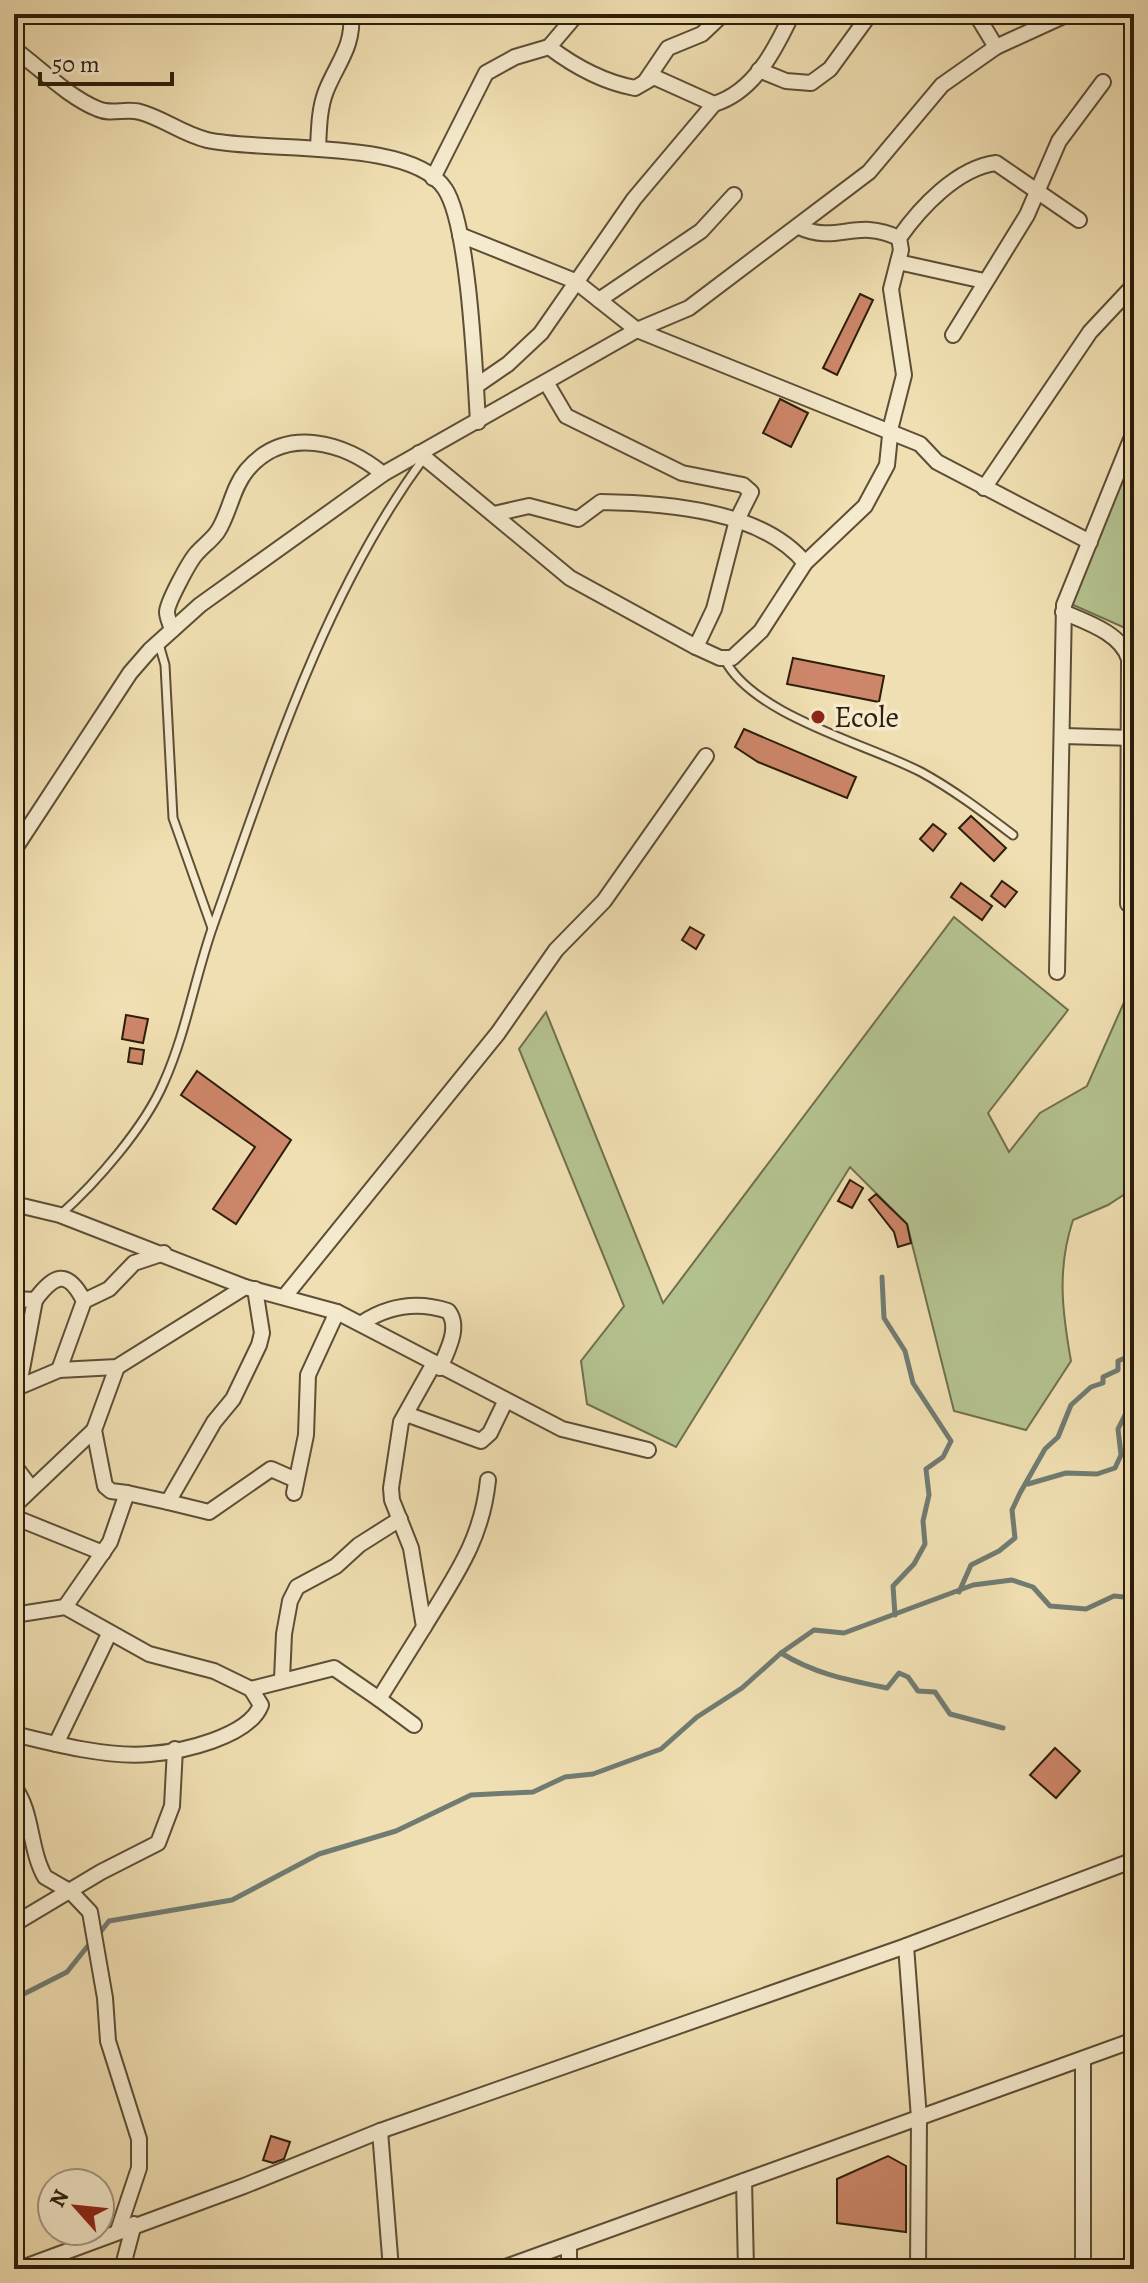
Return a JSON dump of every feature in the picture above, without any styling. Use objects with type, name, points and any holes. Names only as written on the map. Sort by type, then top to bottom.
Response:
[{"type":"street","points":[[318,148],[321,111],[326,91],[347,54],[351,14]]},
{"type":"street","points":[[433,178],[486,73],[515,57],[549,47],[577,14]]},
{"type":"street","points":[[645,82],[668,48],[702,34],[723,14]]},
{"type":"street","points":[[476,386],[516,357],[541,333],[642,189],[714,104],[737,94],[759,70],[792,14]]},
{"type":"street","points":[[759,70],[786,81],[811,83],[824,75],[870,14]]},
{"type":"street","points":[[976,14],[996,47]]},
{"type":"street","points":[[14,850],[119,688],[172,630],[268,555],[383,474],[422,456],[637,330],[689,308],[869,172],[942,85],[996,47],[1068,14]]},
{"type":"street","points":[[549,47],[586,71],[616,84],[635,88],[657,78],[714,104]]},
{"type":"street","points":[[14,49],[97,109],[142,112],[180,132],[209,141],[318,148],[390,158],[441,183],[451,199],[460,235],[478,422]]},
{"type":"street","points":[[953,335],[1027,215],[1059,141],[1103,82]]},
{"type":"street","points":[[422,456],[570,578],[725,660],[744,649],[761,631],[805,563],[858,513],[876,489],[890,457],[890,432],[904,375],[891,289],[898,262],[899,238],[935,197],[987,164],[1003,167],[1079,220]]},
{"type":"street","points":[[599,300],[701,231],[734,195]]},
{"type":"street","points":[[799,227],[818,235],[874,228],[899,238]]},
{"type":"street","points":[[460,235],[575,281],[637,330],[920,444],[937,462],[984,488],[998,491],[1090,542]]},
{"type":"street","points":[[898,262],[984,281]]},
{"type":"street","points":[[984,488],[1090,332],[1134,285]]},
{"type":"street","points":[[546,382],[566,416],[682,473],[748,488],[751,497],[737,520],[714,609],[696,647]]},
{"type":"street","points":[[1057,972],[1063,612],[1134,432]]},
{"type":"street","points":[[172,630],[167,613],[169,603],[191,562],[216,533],[240,480],[256,462],[291,444],[313,440],[349,450],[383,474]]},
{"type":"street","points":[[494,514],[534,506],[578,519],[595,505],[608,502],[737,520],[780,540],[805,563]]},
{"type":"street","points":[[1063,612],[1100,629],[1128,653],[1132,738],[1128,904]]},
{"type":"street","points":[[1063,736],[1132,738]]},
{"type":"street","points":[[285,1296],[498,1033],[556,950],[604,901],[706,756]]},
{"type":"street","points":[[14,1204],[60,1215],[250,1288],[337,1312],[562,1429],[648,1450]]},
{"type":"street","points":[[59,1370],[84,1301],[109,1289],[134,1263],[164,1253]]},
{"type":"street","points":[[16,1387],[35,1300],[49,1281],[57,1278],[71,1282],[84,1301]]},
{"type":"street","points":[[16,1387],[59,1370],[117,1367],[250,1288]]},
{"type":"street","points":[[168,1502],[217,1417],[233,1399],[259,1345],[262,1333],[250,1288]]},
{"type":"street","points":[[14,1299],[35,1300]]},
{"type":"street","points":[[362,1323],[377,1313],[405,1306],[448,1311],[454,1318],[453,1332],[406,1414],[395,1449],[391,1488],[411,1548],[424,1627]]},
{"type":"street","points":[[94,1430],[105,1486],[111,1491],[209,1512],[271,1469],[295,1486],[306,1435],[308,1375],[337,1312]]},
{"type":"street","points":[[14,1506],[94,1430],[117,1367]]},
{"type":"street","points":[[406,1414],[481,1441],[490,1433],[505,1402]]},
{"type":"street","points":[[14,1465],[31,1488]]},
{"type":"street","points":[[379,1699],[476,1538],[485,1513],[488,1480]]},
{"type":"street","points":[[65,1607],[103,1553],[127,1493]]},
{"type":"street","points":[[14,1517],[103,1553]]},
{"type":"street","points":[[282,1679],[284,1634],[290,1601],[297,1587],[336,1566],[359,1545],[400,1519]]},
{"type":"street","points":[[14,1615],[65,1607],[149,1654],[205,1668],[251,1689],[261,1705],[250,1722],[218,1739],[152,1754],[56,1744],[14,1734]]},
{"type":"street","points":[[56,1744],[109,1634]]},
{"type":"street","points":[[251,1689],[334,1668],[414,1725]]},
{"type":"street","points":[[14,1924],[101,1872],[158,1843],[172,1806],[175,1749]]},
{"type":"street","points":[[14,1787],[24,1806],[39,1867],[45,1877],[71,1892],[90,1912],[105,1998],[108,2041],[139,2139],[139,2168],[118,2231]]},
{"type":"street","points":[[19,2269],[134,2224],[244,2186],[380,2131],[906,1946],[1134,1860]]},
{"type":"street","points":[[906,1946],[919,2118],[918,2269]]},
{"type":"street","points":[[500,2269],[1134,2040]]},
{"type":"street","points":[[1083,2059],[1083,2269]]},
{"type":"street","points":[[380,2131],[391,2269]]},
{"type":"street","points":[[744,2181],[746,2269]]},
{"type":"street","points":[[122,2269],[134,2224]]},
{"type":"street","points":[[569,2246],[569,2269]]},
{"type":"lane","points":[[60,1215],[88,1187],[143,1119],[164,1082],[212,929],[316,651],[396,496],[422,456]]},
{"type":"lane","points":[[159,642],[165,665],[173,818],[212,929]]},
{"type":"lane","points":[[725,660],[732,673],[765,699],[923,773],[1013,835]]},
{"type":"green space","points":[[1134,445],[1134,632],[1071,604]]},
{"type":"green space","points":[[954,917],[1068,1010],[988,1113],[1009,1152],[1040,1113],[1087,1086],[1125,1000],[1134,991],[1134,1188],[1108,1205],[1073,1220],[1063,1273],[1065,1325],[1071,1361],[1026,1430],[954,1411],[907,1224],[850,1167],[676,1447],[587,1404],[581,1361],[624,1306],[519,1049],[546,1012],[663,1303]]},
{"type":"building","points":[[860,294],[873,300],[837,375],[823,368]]},
{"type":"building","points":[[780,399],[808,413],[791,447],[763,433]]},
{"type":"building","points":[[793,658],[884,676],[879,702],[787,684]]},
{"type":"building","points":[[744,729],[856,777],[847,798],[758,762],[735,747]]},
{"type":"building","points":[[971,816],[1006,848],[994,861],[959,828]]},
{"type":"building","points":[[933,824],[946,834],[933,851],[920,839]]},
{"type":"building","points":[[1002,881],[1017,892],[1005,907],[991,896]]},
{"type":"building","points":[[961,883],[992,906],[982,920],[951,897]]},
{"type":"building","points":[[690,927],[704,935],[696,949],[682,940]]},
{"type":"building","points":[[126,1015],[148,1019],[143,1043],[122,1039]]},
{"type":"building","points":[[130,1048],[144,1050],[142,1064],[128,1062]]},
{"type":"building","points":[[197,1071],[291,1140],[236,1224],[213,1209],[255,1147],[181,1095]]},
{"type":"building","points":[[850,1180],[863,1188],[852,1208],[838,1201]]},
{"type":"building","points":[[876,1194],[907,1224],[911,1243],[898,1247],[894,1232],[869,1200]]},
{"type":"building","points":[[1055,1748],[1080,1771],[1056,1798],[1030,1775]]},
{"type":"building","points":[[271,2136],[290,2142],[284,2159],[273,2163],[263,2160]]},
{"type":"building","points":[[888,2156],[906,2166],[906,2232],[837,2223],[837,2179]]},
{"type":"waterway","points":[[882,1277],[884,1318],[905,1351],[913,1383],[951,1441],[943,1457],[926,1469],[929,1495],[923,1521],[925,1544],[914,1564],[893,1586],[895,1615]]},
{"type":"waterway","points":[[959,1592],[971,1565],[999,1551],[1015,1538],[1012,1510],[1045,1449],[1058,1437],[1071,1405],[1091,1387],[1103,1383],[1103,1377],[1118,1370],[1118,1361],[1134,1354]]},
{"type":"waterway","points":[[1028,1484],[1066,1473],[1097,1474],[1115,1468],[1121,1455],[1118,1429],[1127,1411],[1134,1410]]},
{"type":"waterway","points":[[98,1935],[109,1921],[232,1900],[319,1854],[396,1831],[471,1795],[533,1792],[565,1777],[593,1774],[661,1749],[697,1717],[742,1688],[781,1653],[814,1630],[844,1633],[973,1585],[1012,1580],[1033,1587],[1050,1606],[1086,1609],[1114,1596],[1134,1598]]},
{"type":"waterway","points":[[781,1653],[819,1671],[887,1688],[899,1673],[908,1677],[918,1691],[935,1692],[950,1714],[1003,1728]]},
{"type":"waterway","points":[[14,1999],[67,1972],[91,1942]]},
{"type":"place","name":"Ecole","points":[[818,717]]}]
